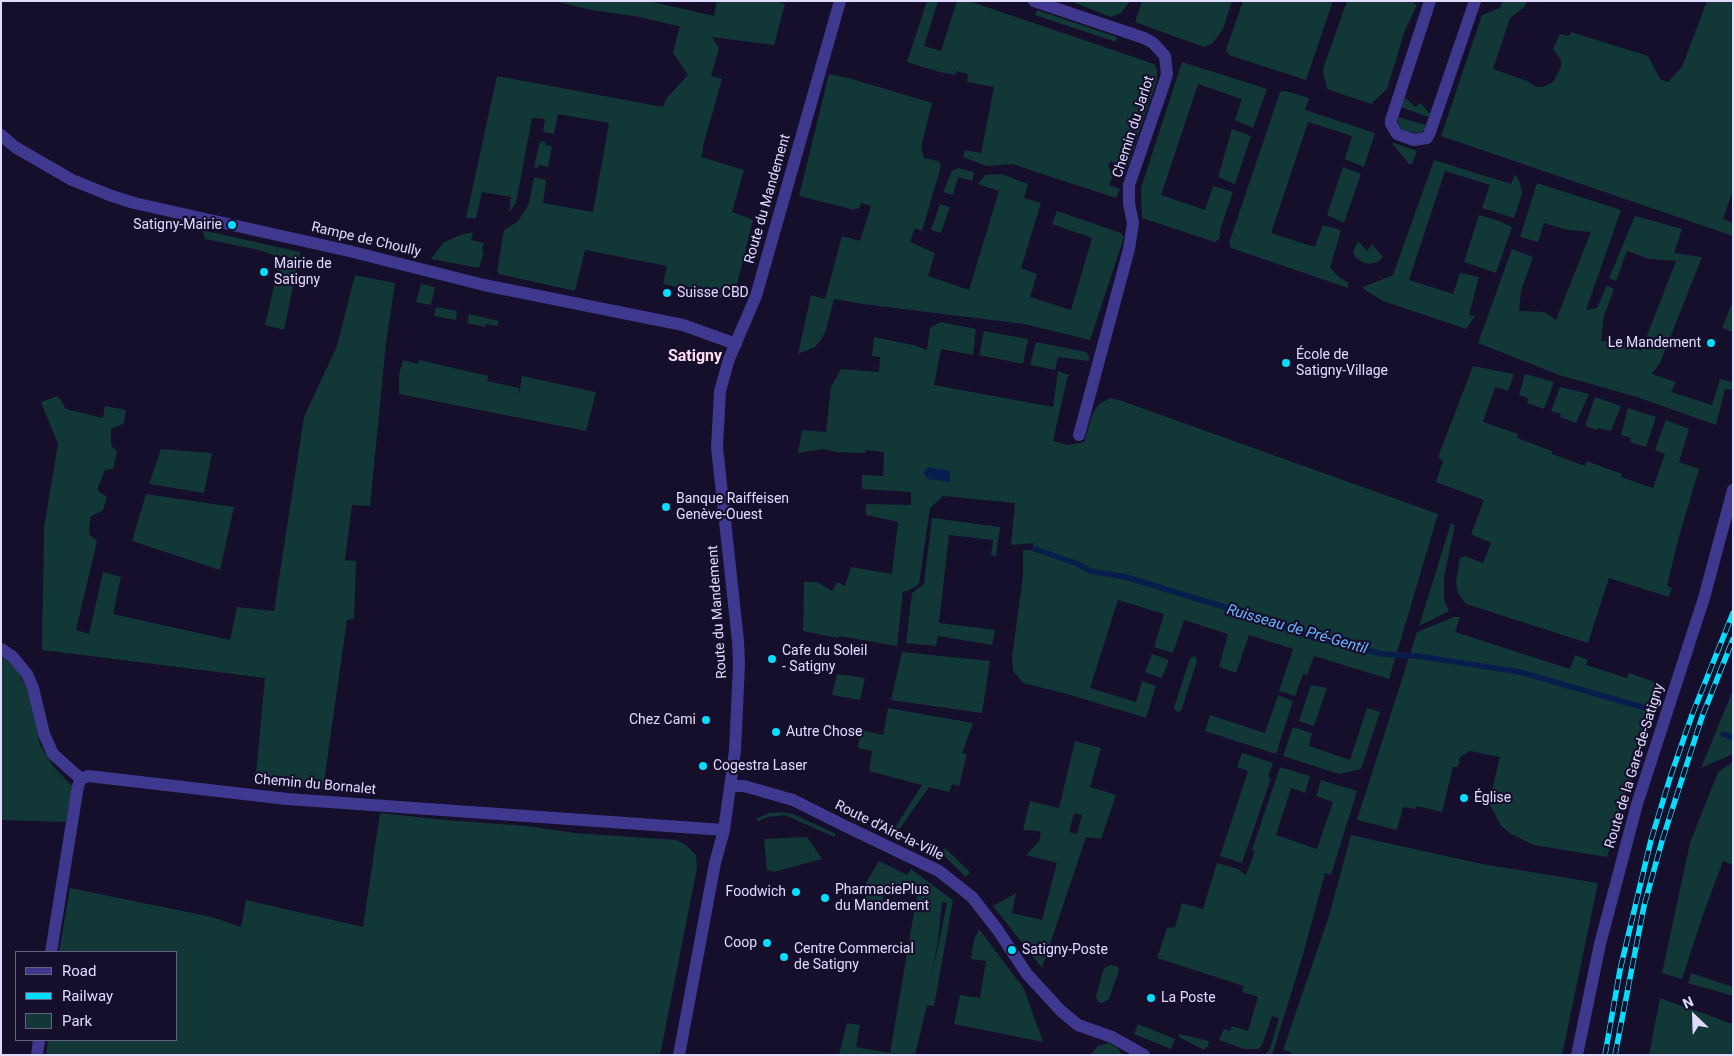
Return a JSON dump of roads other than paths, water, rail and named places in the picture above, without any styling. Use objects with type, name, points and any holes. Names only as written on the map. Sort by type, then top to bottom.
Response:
[{"type":"street","name":"Route du Mandement","points":[[679,1055],[714,863],[724,830],[736,742],[739,650],[720,477],[717,430],[720,391],[723,377],[756,296],[840,1]]},
{"type":"street","name":"Chemin du Jarlot","points":[[1034,1],[1154,43],[1165,56],[1167,74],[1129,185],[1129,204],[1133,223],[1129,249],[1079,435]]},
{"type":"street","points":[[1430,1],[1391,120],[1391,124],[1397,134],[1414,140],[1427,138],[1430,132],[1475,1]]},
{"type":"street","name":"Rampe de Choully","points":[[1,135],[15,146],[72,180],[134,203],[349,251],[484,285],[683,326],[736,344]]},
{"type":"street","name":"Route de la Gare-de-Satigny","points":[[1577,1055],[1600,944],[1637,804],[1700,609],[1733,490]]},
{"type":"street","points":[[1,649],[12,656],[27,674],[33,688],[44,734],[53,754],[81,779],[78,786],[51,951]]},
{"type":"street","name":"Chemin du Bornalet","points":[[81,779],[88,776],[287,799],[724,830]]},
{"type":"street","name":"Route d'Aire-la-Ville","points":[[731,786],[744,786],[793,800],[939,871],[972,897],[997,929],[1027,974],[1061,1011],[1078,1025],[1112,1037],[1142,1054]]},
{"type":"street","points":[[37,1055],[39,1041]]},
{"type":"water","points":[[929,467],[950,471],[950,482],[928,479],[923,473]]},
{"type":"waterway","name":"Ruisseau de Pré-Gentil","points":[[1035,549],[1078,564],[1090,571],[1126,577],[1234,610],[1311,637],[1382,654],[1417,656],[1520,672],[1652,710]]},
{"type":"waterway","name":"Ruisseau de Pré-Gentil","points":[[1723,734],[1733,738]]},
{"type":"railway","points":[[1605,1055],[1620,970],[1651,840],[1692,715],[1733,613]]},
{"type":"railway","points":[[1615,1055],[1644,906],[1662,841],[1702,717],[1733,639]]},
{"type":"place","name":"Satigny-Mairie","points":[[232,225]]},
{"type":"place","name":"Mairie de Satigny","points":[[264,272]]},
{"type":"place","name":"Suisse CBD","points":[[667,293]]},
{"type":"place","name":"Le Mandement","points":[[1711,343]]},
{"type":"place","name":"École de Satigny-Village","points":[[1286,363]]},
{"type":"place","name":"Banque Raiffeisen Genève-Ouest","points":[[666,507]]},
{"type":"place","name":"Cafe du Soleil - Satigny","points":[[772,659]]},
{"type":"place","name":"Chez Cami","points":[[706,720]]},
{"type":"place","name":"Autre Chose","points":[[776,732]]},
{"type":"place","name":"Cogestra Laser","points":[[703,766]]},
{"type":"place","name":"Église","points":[[1464,798]]},
{"type":"place","name":"Foodwich","points":[[796,892]]},
{"type":"place","name":"PharmaciePlus du Mandement","points":[[825,898]]},
{"type":"place","name":"Coop","points":[[767,943]]},
{"type":"place","name":"Satigny-Poste","points":[[1012,950]]},
{"type":"place","name":"Centre Commercial de Satigny","points":[[784,957]]},
{"type":"place","name":"La Poste","points":[[1151,998]]},
{"type":"district","name":"Satigny","points":[[695,357]]}]
